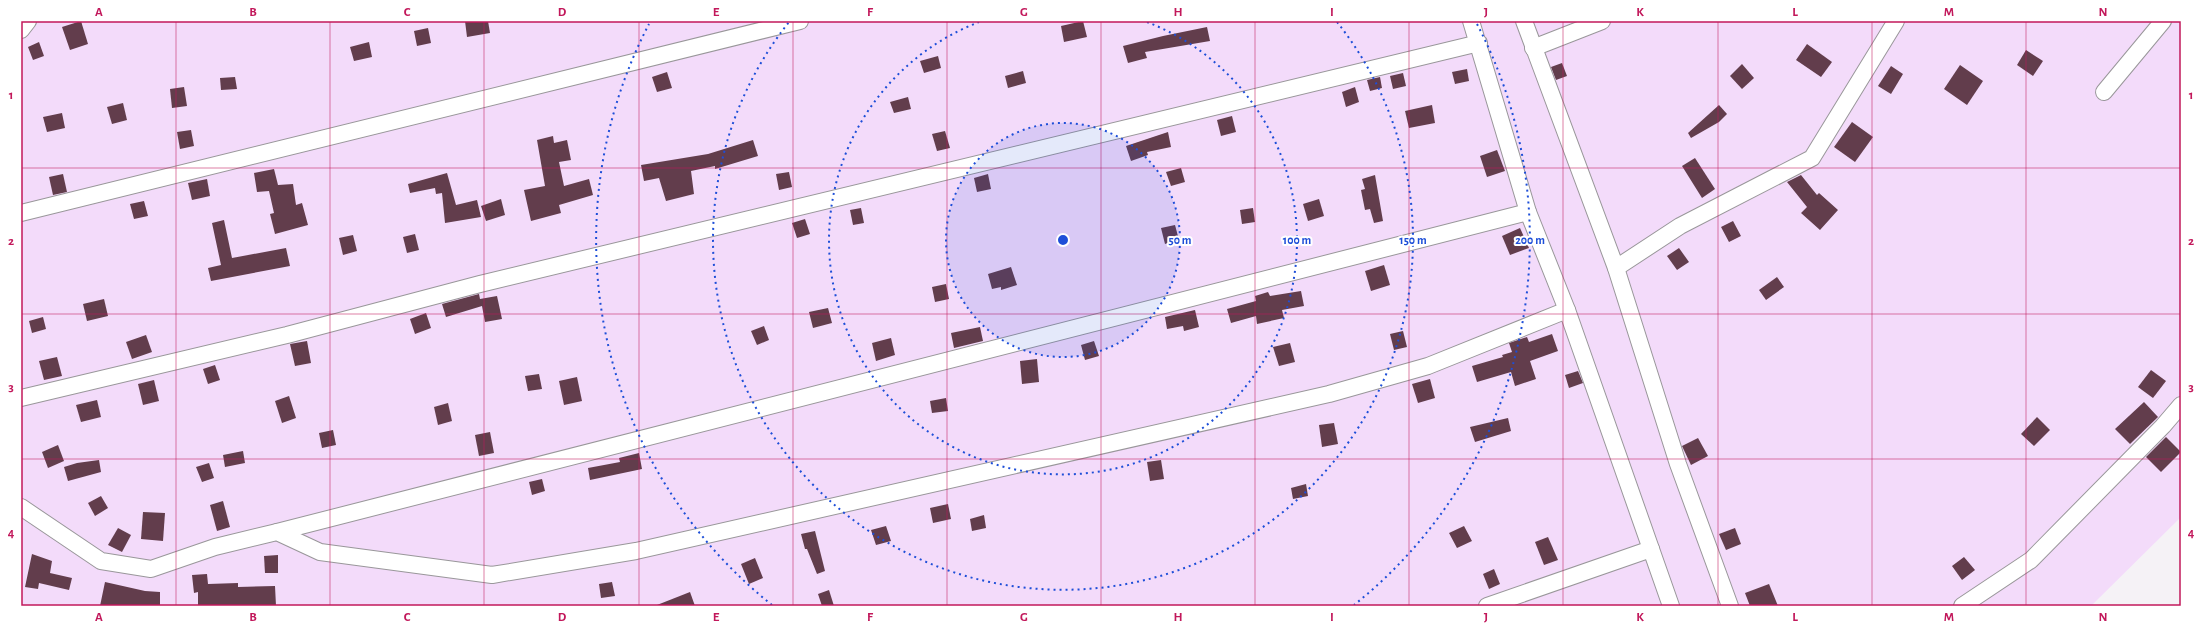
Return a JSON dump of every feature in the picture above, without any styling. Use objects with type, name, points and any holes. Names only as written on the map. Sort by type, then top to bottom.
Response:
[{"type":"street","points":[[21,30],[28,21]]},
{"type":"street","points":[[21,213],[800,21]]},
{"type":"street","points":[[1471,21],[1528,212],[1567,310],[1671,606]]},
{"type":"street","points":[[1524,21],[1616,268],[1678,464],[1730,606]]},
{"type":"street","points":[[1533,48],[1602,21]]},
{"type":"street","points":[[1616,268],[1680,226],[1812,158],[1896,21]]},
{"type":"street","points":[[2104,92],[2163,21]]},
{"type":"street","points":[[21,398],[287,335],[487,282],[1479,44]]},
{"type":"street","points":[[21,507],[102,561],[151,569],[215,547],[1528,212]]},
{"type":"street","points":[[277,532],[320,552],[492,575],[636,551],[1329,394],[1428,366],[1567,310]]},
{"type":"street","points":[[1962,606],[2031,560],[2163,426],[2181,405]]},
{"type":"street","points":[[1487,606],[1651,548]]},
{"type":"shaded area","points":[[21,21],[2181,21],[2181,517],[2091,606],[21,606]]},
{"type":"building","points":[[81,21],[88,44],[70,50],[62,27]]},
{"type":"building","points":[[465,21],[488,21],[490,33],[467,37]]},
{"type":"building","points":[[1083,21],[1087,37],[1064,42],[1061,26]]},
{"type":"building","points":[[1207,27],[1210,41],[1145,52],[1147,58],[1128,63],[1123,46]]},
{"type":"building","points":[[428,28],[431,43],[417,46],[414,31]]},
{"type":"building","points":[[39,42],[44,56],[33,60],[28,47]]},
{"type":"building","points":[[369,42],[372,57],[354,61],[350,47]]},
{"type":"building","points":[[1807,44],[1832,62],[1821,77],[1796,60]]},
{"type":"building","points":[[2026,50],[2043,61],[2033,76],[2017,65]]},
{"type":"building","points":[[938,56],[941,68],[924,73],[920,61]]},
{"type":"building","points":[[1562,63],[1567,76],[1556,80],[1551,67]]},
{"type":"building","points":[[1742,64],[1754,78],[1742,89],[1730,76]]},
{"type":"building","points":[[1960,65],[1983,81],[1967,105],[1944,89]]},
{"type":"building","points":[[1891,66],[1903,74],[1891,94],[1878,86]]},
{"type":"building","points":[[1467,69],[1469,81],[1455,84],[1452,72]]},
{"type":"building","points":[[1023,71],[1026,83],[1008,88],[1005,76]]},
{"type":"building","points":[[667,72],[672,88],[657,92],[652,77]]},
{"type":"building","points":[[1403,73],[1406,86],[1393,89],[1390,76]]},
{"type":"building","points":[[235,77],[237,89],[221,90],[220,78]]},
{"type":"building","points":[[1380,77],[1382,88],[1370,91],[1367,80]]},
{"type":"building","points":[[184,87],[187,106],[172,108],[170,89]]},
{"type":"building","points":[[1355,87],[1359,102],[1346,107],[1342,92]]},
{"type":"building","points":[[908,97],[911,109],[894,113],[890,102]]},
{"type":"building","points":[[123,103],[127,120],[112,124],[107,107]]},
{"type":"building","points":[[1432,105],[1435,123],[1409,128],[1405,111]]},
{"type":"building","points":[[1719,105],[1727,114],[1719,122],[1691,138],[1688,133]]},
{"type":"building","points":[[62,113],[65,128],[47,132],[43,117]]},
{"type":"building","points":[[1232,116],[1236,132],[1221,136],[1217,120]]},
{"type":"building","points":[[1852,122],[1873,137],[1855,162],[1834,147]]},
{"type":"building","points":[[191,130],[194,146],[180,149],[177,132]]},
{"type":"building","points":[[945,131],[950,148],[937,151],[932,134]]},
{"type":"building","points":[[1168,132],[1171,147],[1147,152],[1148,155],[1131,161],[1126,146]]},
{"type":"building","points":[[553,136],[554,143],[567,140],[571,160],[559,162],[564,186],[589,179],[593,195],[559,205],[561,213],[531,221],[524,190],[545,186],[537,140]]},
{"type":"building","points":[[753,140],[758,156],[715,169],[715,166],[691,171],[694,194],[666,201],[659,178],[644,181],[641,165],[708,154]]},
{"type":"building","points":[[1497,150],[1505,171],[1487,177],[1480,156]]},
{"type":"building","points":[[1695,158],[1715,189],[1702,198],[1682,166]]},
{"type":"building","points":[[1181,168],[1185,182],[1171,186],[1166,172]]},
{"type":"building","points":[[274,169],[278,185],[293,184],[296,205],[302,203],[308,225],[275,234],[270,214],[274,213],[269,191],[257,192],[254,173]]},
{"type":"building","points":[[789,172],[792,187],[779,190],[776,174]]},
{"type":"building","points":[[447,173],[456,205],[477,200],[481,217],[445,223],[442,193],[436,194],[435,188],[410,193],[408,184]]},
{"type":"building","points":[[63,174],[67,192],[53,195],[49,177]]},
{"type":"building","points":[[988,174],[991,189],[977,192],[974,178]]},
{"type":"building","points":[[1375,175],[1383,221],[1374,223],[1370,209],[1365,210],[1361,190],[1365,189],[1362,179]]},
{"type":"building","points":[[1801,175],[1817,195],[1819,193],[1838,210],[1820,230],[1801,213],[1807,207],[1787,182]]},
{"type":"building","points":[[207,179],[210,196],[192,200],[188,183]]},
{"type":"building","points":[[501,199],[505,215],[486,221],[481,206]]},
{"type":"building","points":[[1319,199],[1324,216],[1308,221],[1303,204]]},
{"type":"building","points":[[144,201],[148,216],[134,219],[130,204]]},
{"type":"building","points":[[861,208],[864,223],[853,225],[850,210]]},
{"type":"building","points":[[1253,208],[1255,222],[1242,224],[1240,210]]},
{"type":"building","points":[[805,219],[810,234],[797,238],[792,223]]},
{"type":"building","points":[[224,220],[232,258],[286,248],[290,266],[211,281],[208,268],[221,265],[212,223]]},
{"type":"building","points":[[1733,221],[1741,236],[1729,242],[1721,227]]},
{"type":"building","points":[[1175,225],[1179,240],[1165,244],[1161,228]]},
{"type":"building","points":[[1520,228],[1529,248],[1510,255],[1502,236]]},
{"type":"building","points":[[415,234],[419,250],[407,253],[403,237]]},
{"type":"building","points":[[353,235],[357,251],[343,255],[339,238]]},
{"type":"building","points":[[1679,248],[1689,262],[1677,270],[1667,256]]},
{"type":"building","points":[[1384,265],[1390,285],[1371,291],[1365,271]]},
{"type":"building","points":[[1011,267],[1017,285],[1001,290],[1001,287],[992,289],[988,274]]},
{"type":"building","points":[[1777,277],[1784,287],[1766,300],[1759,290]]},
{"type":"building","points":[[946,284],[949,299],[935,302],[932,287]]},
{"type":"building","points":[[1301,291],[1304,306],[1282,310],[1284,318],[1257,324],[1256,316],[1231,323],[1227,309],[1256,301],[1255,296],[1268,292],[1270,296]]},
{"type":"building","points":[[479,294],[480,299],[497,296],[502,319],[485,322],[482,306],[446,317],[442,304]]},
{"type":"building","points":[[104,299],[108,316],[87,321],[83,304]]},
{"type":"building","points":[[828,308],[832,323],[813,328],[809,312]]},
{"type":"building","points":[[1195,310],[1199,327],[1184,331],[1183,326],[1167,329],[1165,317]]},
{"type":"building","points":[[426,313],[431,328],[415,334],[410,319]]},
{"type":"building","points":[[43,317],[46,329],[32,333],[29,321]]},
{"type":"building","points":[[764,326],[769,340],[757,345],[751,331]]},
{"type":"building","points":[[980,327],[983,341],[954,348],[951,333]]},
{"type":"building","points":[[1403,331],[1407,347],[1394,350],[1390,334]]},
{"type":"building","points":[[1552,334],[1558,351],[1530,361],[1536,379],[1515,386],[1511,372],[1477,382],[1472,366],[1503,357],[1502,355],[1512,352],[1509,343],[1527,337],[1529,342]]},
{"type":"building","points":[[146,335],[152,352],[132,359],[126,342]]},
{"type":"building","points":[[891,338],[895,355],[876,361],[872,343]]},
{"type":"building","points":[[307,341],[311,363],[295,366],[290,344]]},
{"type":"building","points":[[1094,341],[1099,356],[1085,360],[1081,345]]},
{"type":"building","points":[[1290,343],[1295,362],[1279,366],[1273,347]]},
{"type":"building","points":[[57,357],[62,376],[44,380],[39,361]]},
{"type":"building","points":[[1037,359],[1039,382],[1022,384],[1020,361]]},
{"type":"building","points":[[215,365],[220,380],[208,384],[203,369]]},
{"type":"building","points":[[2151,370],[2166,381],[2153,398],[2138,387]]},
{"type":"building","points":[[1578,371],[1583,383],[1569,388],[1565,375]]},
{"type":"building","points":[[539,374],[542,389],[528,391],[525,376]]},
{"type":"building","points":[[577,377],[582,401],[564,405],[559,381]]},
{"type":"building","points":[[1430,379],[1435,398],[1418,403],[1412,384]]},
{"type":"building","points":[[154,380],[159,401],[143,405],[138,384]]},
{"type":"building","points":[[289,396],[296,418],[282,423],[275,401]]},
{"type":"building","points":[[946,398],[948,411],[932,413],[930,401]]},
{"type":"building","points":[[97,400],[101,417],[81,422],[76,405]]},
{"type":"building","points":[[2144,402],[2158,417],[2130,444],[2115,429]]},
{"type":"building","points":[[448,403],[452,421],[438,425],[434,407]]},
{"type":"building","points":[[2037,417],[2050,430],[2034,446],[2021,434]]},
{"type":"building","points":[[1508,418],[1511,431],[1475,442],[1470,427]]},
{"type":"building","points":[[1334,423],[1338,444],[1322,447],[1319,425]]},
{"type":"building","points":[[333,430],[336,445],[322,448],[319,433]]},
{"type":"building","points":[[490,432],[494,453],[479,456],[475,435]]},
{"type":"building","points":[[2166,437],[2181,452],[2161,472],[2146,457]]},
{"type":"building","points":[[1698,438],[1708,456],[1691,465],[1682,446]]},
{"type":"building","points":[[58,445],[64,461],[48,468],[42,452]]},
{"type":"building","points":[[243,451],[245,463],[225,467],[223,455]]},
{"type":"building","points":[[639,453],[642,469],[590,480],[588,468],[620,462],[619,458]]},
{"type":"building","points":[[99,460],[101,472],[68,481],[64,467],[77,463]]},
{"type":"building","points":[[1161,460],[1164,479],[1150,481],[1147,462]]},
{"type":"building","points":[[209,463],[214,478],[202,482],[196,467]]},
{"type":"building","points":[[542,479],[545,491],[532,495],[529,482]]},
{"type":"building","points":[[1306,484],[1308,496],[1293,499],[1291,488]]},
{"type":"building","points":[[101,496],[108,508],[95,516],[88,503]]},
{"type":"building","points":[[223,501],[230,527],[217,531],[210,505]]},
{"type":"building","points":[[948,504],[951,519],[933,523],[930,508]]},
{"type":"building","points":[[143,512],[165,513],[163,541],[141,539]]},
{"type":"building","points":[[984,515],[986,528],[972,531],[970,519]]},
{"type":"building","points":[[886,526],[891,541],[876,545],[871,530]]},
{"type":"building","points":[[1464,526],[1472,541],[1457,548],[1449,533]]},
{"type":"building","points":[[118,528],[131,535],[122,552],[108,545]]},
{"type":"building","points":[[1735,528],[1741,544],[1726,550],[1719,534]]},
{"type":"building","points":[[815,531],[825,571],[817,574],[807,549],[805,549],[801,534]]},
{"type":"building","points":[[1548,537],[1558,560],[1544,565],[1535,542]]},
{"type":"building","points":[[32,554],[52,561],[50,573],[72,578],[69,590],[39,583],[38,589],[25,587]]},
{"type":"building","points":[[278,555],[278,573],[265,573],[264,556]]},
{"type":"building","points":[[1964,557],[1975,570],[1962,580],[1952,566]]},
{"type":"building","points":[[755,558],[763,578],[749,584],[741,564]]},
{"type":"building","points":[[1494,569],[1500,584],[1489,589],[1483,574]]},
{"type":"building","points":[[207,574],[208,584],[238,583],[238,587],[275,586],[276,606],[198,606],[198,592],[194,593],[192,575]]},
{"type":"building","points":[[105,582],[145,591],[160,592],[160,606],[100,606]]},
{"type":"building","points":[[612,582],[615,596],[601,598],[599,584]]},
{"type":"building","points":[[1769,584],[1778,606],[1750,606],[1745,593]]},
{"type":"building","points":[[829,590],[834,606],[822,606],[818,594]]},
{"type":"building","points":[[690,592],[695,606],[657,606],[657,605]]}]
